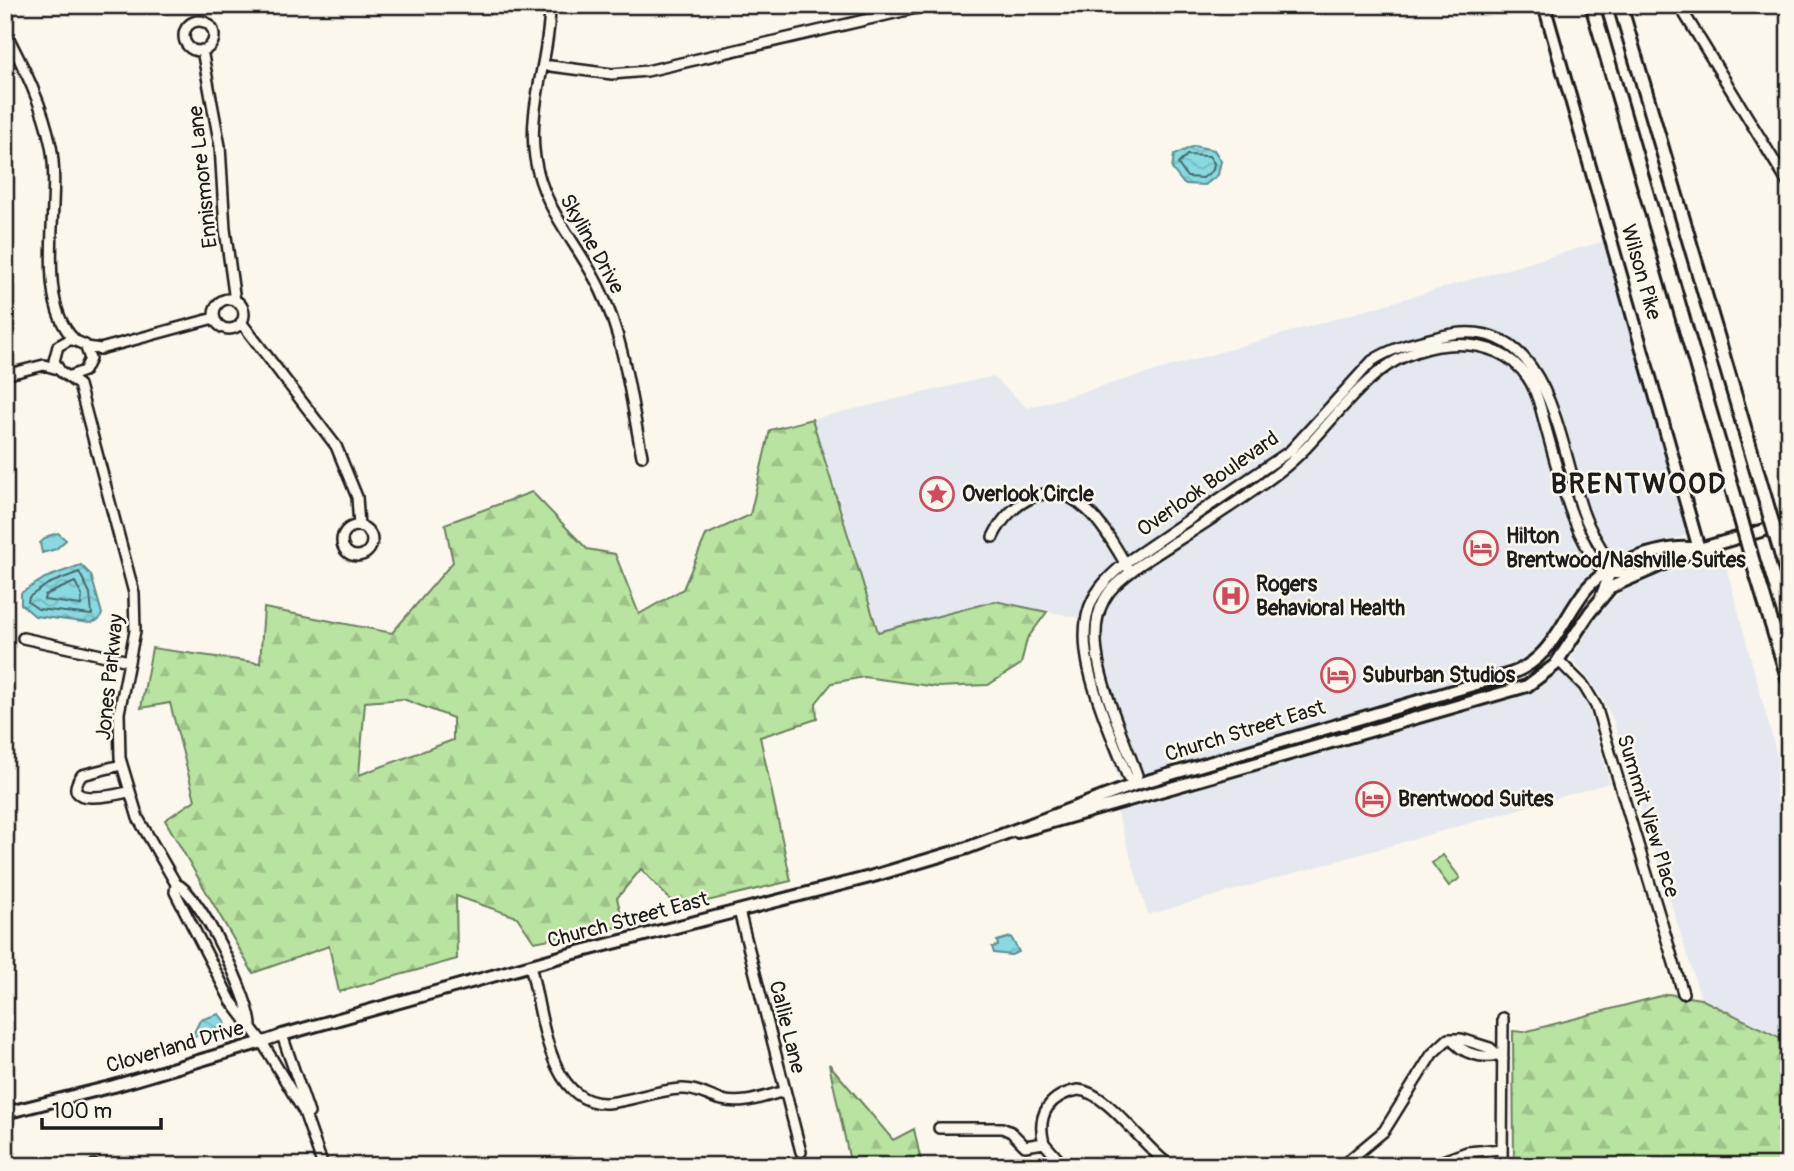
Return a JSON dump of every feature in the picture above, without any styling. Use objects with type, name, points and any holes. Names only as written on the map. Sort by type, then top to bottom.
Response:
[{"type":"highway","points":[[1592,5],[1789,681]]},
{"type":"highway","points":[[1620,5],[1789,578]]},
{"type":"main road","name":"Wilson Pike","points":[[1545,5],[1699,549]]},
{"type":"main road","name":"Church Street East","points":[[282,1035],[530,965],[870,877],[1004,834],[1035,828],[1193,780],[1502,694],[1535,682],[1559,660],[1600,598],[1635,574],[1682,559],[1699,549],[1789,523]]},
{"type":"main road","name":"Church Street East","points":[[1004,834],[1134,782],[1523,670],[1546,652],[1587,589],[1609,572],[1635,558],[1680,546],[1699,549]]},
{"type":"main road","name":"Cloverland Drive","points":[[5,1113],[114,1086],[262,1042]]},
{"type":"street","name":"Skyline Drive","points":[[550,5],[534,119],[538,175],[556,218],[599,287],[608,308],[642,456]]},
{"type":"street","points":[[543,65],[601,73],[641,72],[929,5]]},
{"type":"street","points":[[1679,5],[1789,185]]},
{"type":"street","points":[[5,31],[36,95],[52,148],[55,200],[52,282],[64,330],[62,342],[44,365]]},
{"type":"street","name":"Ennismore Lane","points":[[202,50],[220,146],[225,229],[235,301]]},
{"type":"street","points":[[242,322],[227,329],[218,326],[214,318],[219,303],[235,301],[243,310],[242,322],[336,446],[358,497],[359,526]]},
{"type":"street","points":[[64,330],[88,347],[100,349],[214,318]]},
{"type":"street","name":"Overlook Boulevard","points":[[1466,332],[1507,344],[1537,372],[1544,384],[1588,527],[1609,572],[1584,542],[1569,507],[1534,388],[1528,377],[1519,367],[1492,349],[1461,344],[1404,357],[1385,367],[1281,471],[1130,572],[1105,599],[1095,634],[1102,676],[1137,775],[1134,782],[1128,778],[1092,678],[1085,649],[1085,627],[1093,599],[1105,581],[1125,563],[1290,451],[1372,361],[1386,352],[1466,332]]},
{"type":"street","points":[[62,342],[74,339]]},
{"type":"street","points":[[88,347],[90,359]]},
{"type":"street","points":[[79,385],[90,359],[100,349]]},
{"type":"street","points":[[54,355],[58,369]]},
{"type":"street","points":[[5,375],[44,365],[70,376],[84,371]]},
{"type":"street","name":"Jones Parkway","points":[[70,376],[79,385],[132,577],[136,620],[120,713],[121,765],[128,792],[145,833],[176,884],[176,892],[209,959],[239,1013],[262,1042]]},
{"type":"street","points":[[993,537],[1000,522],[1020,502],[1040,495],[1065,496],[1088,510],[1130,572]]},
{"type":"street","points":[[1600,598],[1609,572],[1635,574]]},
{"type":"street","points":[[23,638],[129,661]]},
{"type":"street","name":"Summit View Place","points":[[1559,660],[1584,686],[1596,706],[1683,993]]},
{"type":"street","points":[[121,765],[86,772],[77,782],[78,790],[84,797],[92,799],[128,792]]},
{"type":"street","name":"Jones Parkway","points":[[176,884],[183,886],[192,898],[232,967],[252,1015],[251,1027]]},
{"type":"street","name":"Callie Lane","points":[[739,911],[801,1152]]},
{"type":"street","points":[[530,965],[555,1063],[564,1083],[574,1094],[591,1101],[608,1103],[683,1089],[737,1102],[785,1091]]},
{"type":"street","points":[[1502,1166],[1499,1057],[1503,1018]]},
{"type":"street","points":[[282,1035],[312,1130]]},
{"type":"street","name":"Church Street East","points":[[262,1042],[282,1035]]},
{"type":"street","points":[[1342,1166],[1384,1131],[1436,1048],[1448,1039],[1454,1041],[1458,1047],[1486,1058],[1499,1057]]},
{"type":"street","name":"Cloverland Drive","points":[[262,1042],[312,1130],[323,1166]]},
{"type":"street","points":[[1064,1166],[1044,1143],[1043,1118],[1050,1102],[1066,1093],[1084,1090],[1100,1098],[1144,1145],[1171,1166]]},
{"type":"street","points":[[939,1128],[1002,1128],[1012,1132],[1025,1146],[1044,1143]]},
{"type":"street","points":[[1429,1166],[1467,1152],[1502,1150]]},
{"type":"shaded area","points":[[1604,241],[1688,535],[1625,553],[1603,565],[1577,591],[1538,652],[1523,663],[1121,786],[1083,675],[1079,618],[995,601],[878,632],[812,419],[993,376],[1027,408]]},
{"type":"shaded area","points":[[1724,558],[1789,800],[1789,1042],[1701,999],[1613,720],[1601,696],[1571,658],[1603,607],[1627,587],[1647,578]]},
{"type":"shaded area","points":[[1560,672],[1580,691],[1588,707],[1610,783],[1148,915],[1117,812],[1511,699],[1537,688]]},
{"type":"green space","points":[[812,419],[878,632],[995,601],[1047,612],[1027,639],[1021,664],[988,685],[937,687],[864,677],[832,683],[816,703],[817,719],[760,737],[791,881],[678,908],[641,869],[617,898],[624,926],[534,942],[517,917],[456,896],[457,959],[339,992],[329,946],[253,973],[165,820],[195,800],[170,703],[141,708],[152,648],[260,663],[264,608],[392,633],[453,562],[445,524],[532,492],[587,549],[615,554],[639,614],[683,589],[706,535],[750,515],[770,430]],"holes":[[[403,699],[453,718],[453,740],[359,775],[365,702]]]},
{"type":"green space","points":[[1443,855],[1460,878],[1449,886],[1432,863]]},
{"type":"green space","points":[[1668,994],[1701,999],[1789,1042],[1789,1166],[1696,1166],[1691,1163],[1680,1166],[1514,1166],[1513,1031],[1524,1032]]},
{"type":"green space","points":[[829,1064],[893,1140],[914,1129],[922,1166],[851,1166]]},
{"type":"water","points":[[1194,146],[1214,150],[1221,161],[1218,175],[1205,185],[1184,184],[1172,169],[1174,155]]},
{"type":"water","points":[[58,533],[66,540],[56,549],[42,553],[40,543],[48,536]]},
{"type":"water","points":[[81,565],[91,575],[102,614],[99,620],[91,623],[35,616],[21,604],[21,593],[45,578]]},
{"type":"water","points":[[1011,937],[1019,952],[1011,955],[994,953],[992,947],[998,946],[997,941]]},
{"type":"water","points":[[219,1014],[225,1022],[223,1028],[192,1037],[200,1020]]},
{"type":"place","name":"Overlook Circle","points":[[937,494]]},
{"type":"place","name":"Hilton Brentwood/Nashville Suites","points":[[1481,548]]},
{"type":"place","name":"Rogers Behavioral Health","points":[[1231,596]]},
{"type":"place","name":"Suburban Studios","points":[[1338,675]]},
{"type":"place","name":"Brentwood Suites","points":[[1373,799]]},
{"type":"district","name":"BRENTWOOD","points":[[1639,484]]}]
